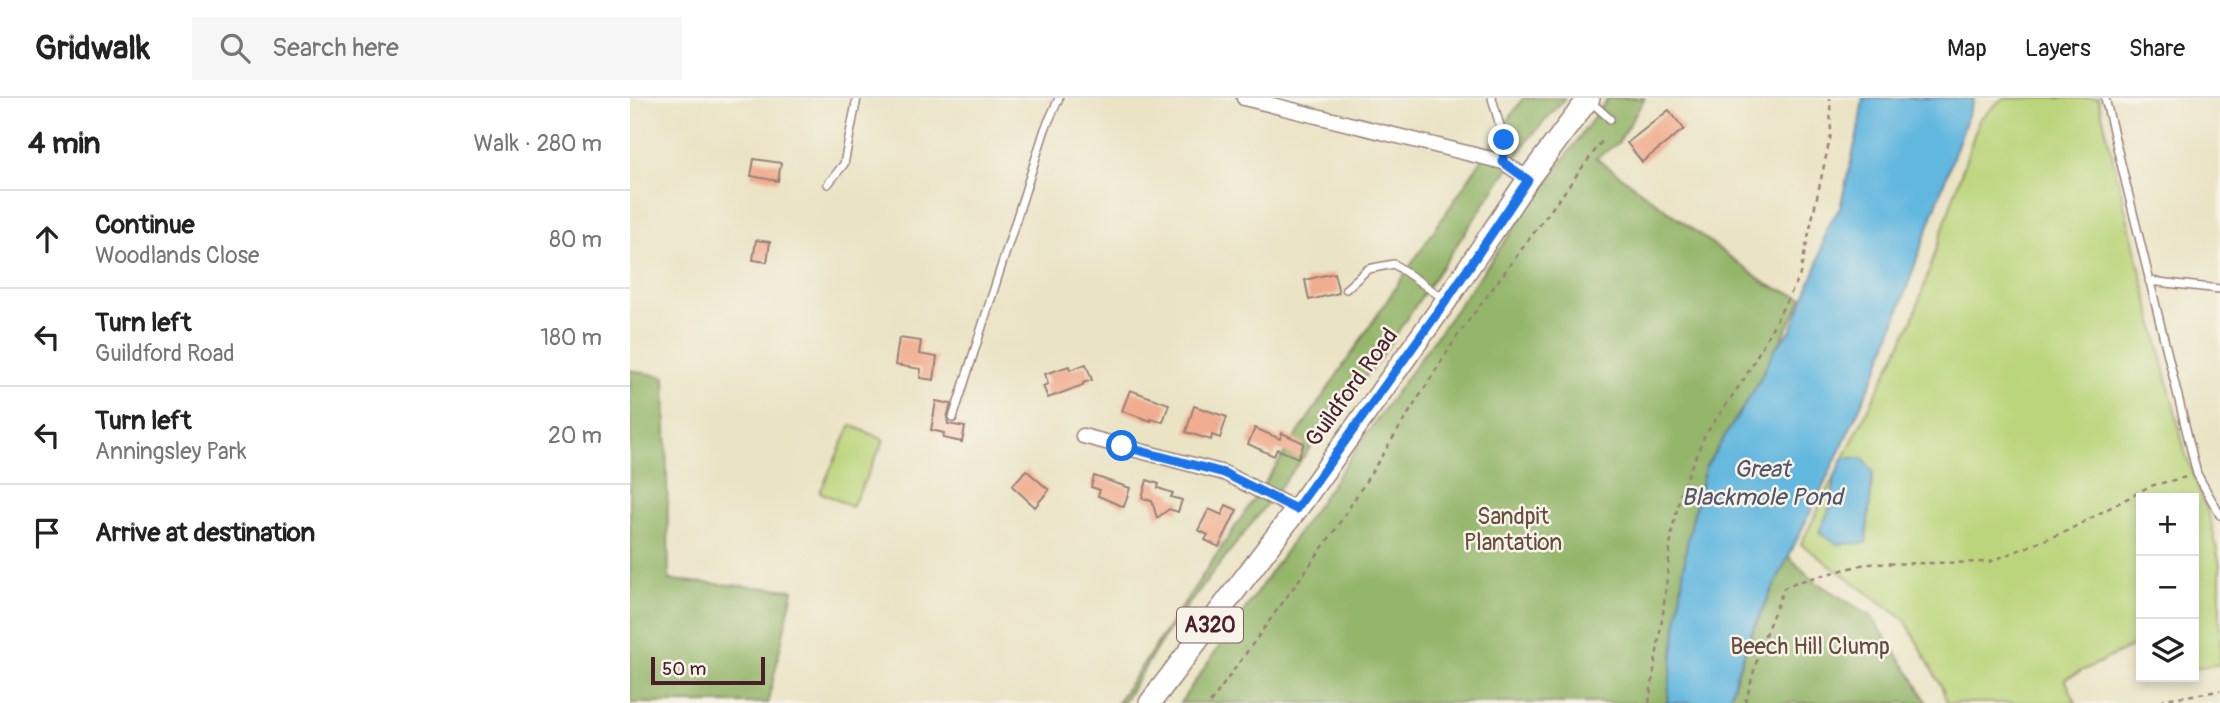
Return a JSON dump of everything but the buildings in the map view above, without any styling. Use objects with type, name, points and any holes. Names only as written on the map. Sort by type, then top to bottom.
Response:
[{"type":"main road","name":"Guildford Road","points":[[1150,703],[1296,509],[1446,301],[1528,180],[1589,99]]},
{"type":"street","points":[[1244,98],[1503,162],[1528,180]]},
{"type":"street","points":[[1083,436],[1224,473],[1296,509]]},
{"type":"lane","points":[[828,184],[844,164],[857,98]]},
{"type":"lane","points":[[953,418],[1045,129],[1059,98]]},
{"type":"lane","points":[[1492,98],[1504,140],[1503,162]]},
{"type":"lane","points":[[2105,98],[2197,474],[2220,515]]},
{"type":"lane","points":[[1589,99],[1610,119]]},
{"type":"lane","points":[[1346,289],[1367,269],[1394,264],[1446,301]]},
{"type":"lane","points":[[2149,281],[2220,289]]},
{"type":"path","points":[[1649,703],[1672,531],[1682,488],[1705,435],[1745,376],[1799,278],[1831,134],[1830,98]]},
{"type":"path","points":[[1210,703],[1335,530],[1458,335],[1602,141]]},
{"type":"path","points":[[1745,703],[1762,642],[1784,588],[1865,564],[1989,562],[2067,531],[2150,486],[2197,474]]},
{"type":"path","points":[[2162,703],[2164,699],[2220,691]]},
{"type":"green space","points":[[1523,98],[1565,98],[1527,141],[1378,361],[1167,632],[1123,703],[1117,703]]},
{"type":"green space","name":"Sandpit Plantation","points":[[1608,98],[1645,98],[1618,143],[1596,158],[1768,285],[1803,298],[1756,387],[1705,468],[1687,543],[1667,703],[1180,703],[1389,402]]},
{"type":"green space","points":[[2003,98],[2098,98],[2185,452],[2211,522],[2220,565],[2220,664],[2199,668],[2199,493],[2136,493],[2136,644],[2065,679],[2076,703],[1947,703],[1942,688],[1905,620],[1801,544],[1913,319],[1979,120]]},
{"type":"green space","points":[[630,370],[665,377],[669,580],[793,590],[768,703],[630,703]]},
{"type":"green space","points":[[851,425],[884,440],[852,507],[820,492]]},
{"type":"green space","name":"Beech Hill Clump","points":[[1788,556],[1814,581],[1871,616],[1927,703],[1729,703],[1747,646]]},
{"type":"water","name":"Great Blackmole Pond","points":[[1863,98],[1974,98],[1879,366],[1753,629],[1729,703],[1667,703],[1687,543],[1705,468],[1756,387],[1774,350],[1791,330],[1818,263],[1827,227],[1840,208]]},
{"type":"water","points":[[1844,458],[1863,458],[1873,472],[1866,543],[1838,544],[1819,533],[1831,505],[1835,476]]},
{"type":"route","points":[[1122,446],[1224,473],[1296,509],[1446,301],[1528,180],[1503,162],[1504,140]]}]
